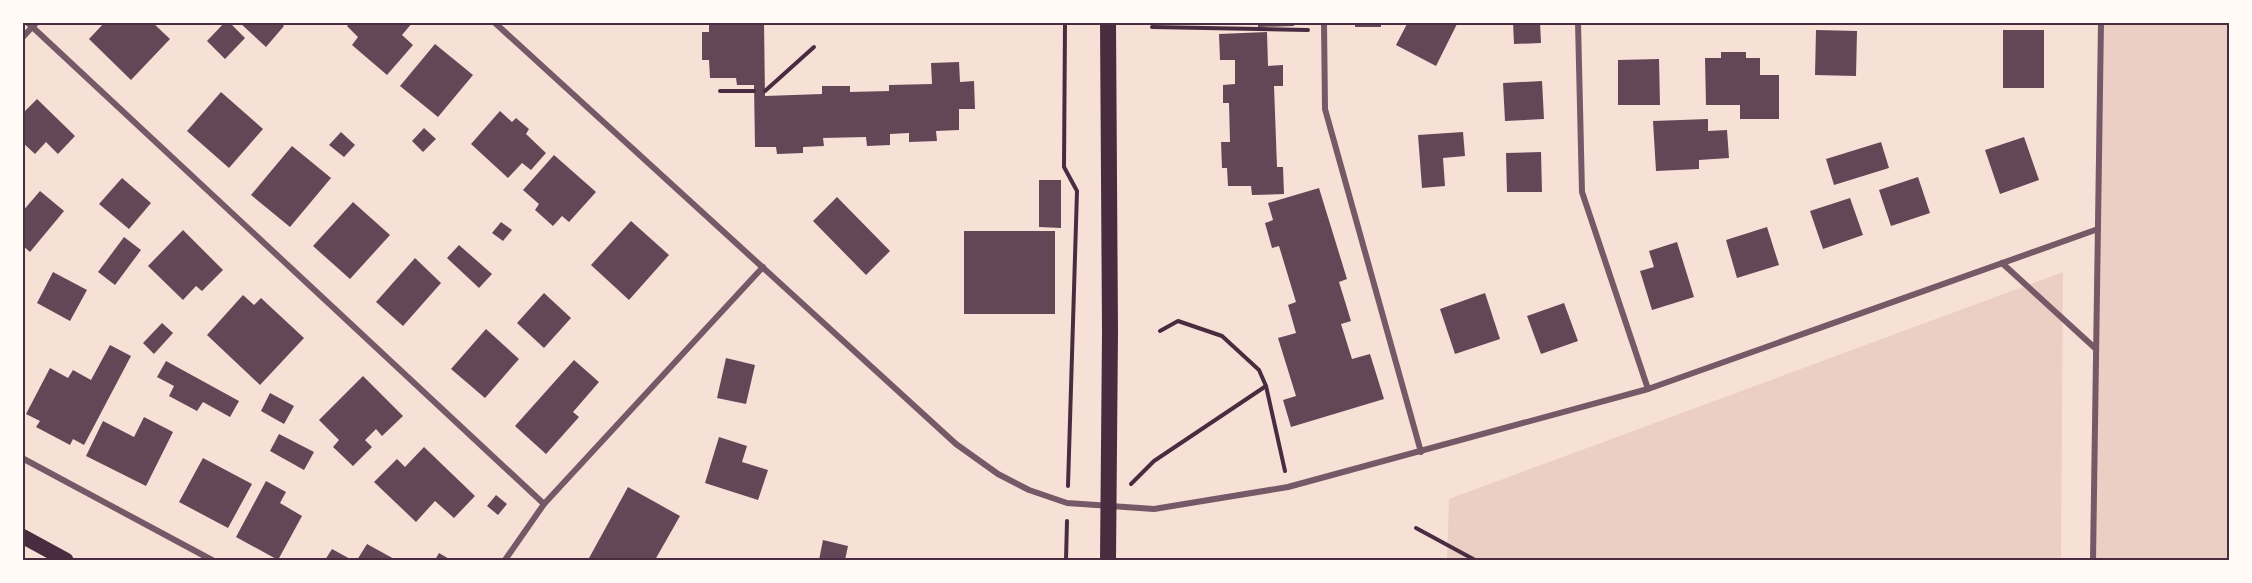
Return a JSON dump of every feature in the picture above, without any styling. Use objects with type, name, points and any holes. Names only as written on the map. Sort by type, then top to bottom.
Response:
[{"type":"highway","points":[[1108,22],[1110,332],[1108,561]]},
{"type":"main road","points":[[22,536],[66,561]]},
{"type":"street","points":[[494,22],[956,444],[998,474],[1029,490],[1067,503],[1154,509],[1288,487],[1421,452],[1648,389],[2097,229]]},
{"type":"street","points":[[1578,22],[1582,192],[1648,389]]},
{"type":"street","points":[[2093,561],[2101,22]]},
{"type":"street","points":[[22,38],[32,24],[544,504]]},
{"type":"street","points":[[1324,26],[1325,109],[1421,452]]},
{"type":"street","points":[[2002,263],[2096,349]]},
{"type":"street","points":[[505,561],[544,504],[763,267]]},
{"type":"street","points":[[22,458],[212,561]]},
{"type":"path","points":[[1065,22],[1064,167],[1077,191],[1066,561]]},
{"type":"path","points":[[1152,27],[1324,26]]},
{"type":"path","points":[[765,91],[814,47]]},
{"type":"path","points":[[720,91],[754,92]]},
{"type":"path","points":[[1160,331],[1178,321],[1222,336],[1259,370],[1266,386],[1288,487]]},
{"type":"path","points":[[1108,507],[1154,461],[1266,386]]},
{"type":"path","points":[[1416,528],[1475,561]]},
{"type":"shaded area","points":[[2101,23],[2229,23],[2229,560],[2093,560]]},
{"type":"shaded area","points":[[2063,272],[2061,560],[1447,560],[1449,499]]},
{"type":"building","points":[[105,22],[152,22],[170,39],[131,80],[89,39]]},
{"type":"building","points":[[225,22],[229,22],[245,38],[225,59],[207,41]]},
{"type":"building","points":[[239,22],[280,22],[284,26],[266,47]]},
{"type":"building","points":[[351,22],[413,22],[402,35],[413,45],[387,75],[352,45],[358,37],[347,26]]},
{"type":"building","points":[[709,22],[764,22],[765,96],[822,94],[822,86],[850,86],[850,92],[889,91],[889,85],[932,84],[931,63],[959,62],[960,82],[974,81],[975,109],[959,109],[959,130],[936,131],[937,141],[909,142],[909,133],[890,134],[890,145],[867,146],[866,137],[823,138],[824,146],[803,147],[803,153],[777,154],[776,147],[755,147],[754,85],[737,85],[736,78],[710,78],[709,60],[702,60],[702,32],[709,32]]},
{"type":"building","points":[[1258,22],[1294,22],[1294,26],[1258,27]]},
{"type":"building","points":[[1355,22],[1381,22],[1381,27],[1355,27]]},
{"type":"building","points":[[1408,22],[1458,22],[1436,66],[1396,45]]},
{"type":"building","points":[[1513,22],[1540,22],[1541,43],[1514,44]]},
{"type":"building","points":[[1816,30],[1857,31],[1856,76],[1815,75]]},
{"type":"building","points":[[2003,30],[2044,30],[2044,88],[2003,88]]},
{"type":"building","points":[[1267,32],[1268,66],[1283,65],[1283,86],[1274,86],[1277,167],[1283,167],[1284,194],[1252,195],[1251,186],[1228,186],[1227,168],[1222,168],[1221,142],[1230,142],[1229,103],[1223,103],[1223,85],[1235,84],[1235,60],[1220,60],[1219,34]]},
{"type":"building","points":[[435,44],[473,75],[438,117],[400,86]]},
{"type":"building","points":[[1721,52],[1746,52],[1746,58],[1760,58],[1760,75],[1779,75],[1779,119],[1740,119],[1740,105],[1706,105],[1705,58],[1721,58]]},
{"type":"building","points":[[1659,59],[1660,105],[1618,105],[1618,60]]},
{"type":"building","points":[[1542,81],[1544,119],[1505,121],[1503,83]]},
{"type":"building","points":[[221,92],[263,129],[229,168],[187,131]]},
{"type":"building","points":[[37,99],[75,136],[58,154],[46,142],[35,154],[22,142],[22,114]]},
{"type":"building","points":[[500,111],[512,122],[516,118],[529,129],[526,134],[546,153],[531,170],[522,163],[508,178],[471,144]]},
{"type":"building","points":[[1708,119],[1708,131],[1727,130],[1729,158],[1699,160],[1699,169],[1656,171],[1653,121]]},
{"type":"building","points":[[424,128],[436,139],[423,152],[412,141]]},
{"type":"building","points":[[341,132],[355,145],[344,157],[329,145]]},
{"type":"building","points":[[1463,132],[1465,156],[1443,158],[1445,186],[1422,188],[1418,135]]},
{"type":"building","points":[[2024,137],[2039,180],[2000,194],[1985,150]]},
{"type":"building","points":[[1881,142],[1889,168],[1834,185],[1826,159]]},
{"type":"building","points":[[292,146],[331,178],[290,227],[251,195]]},
{"type":"building","points":[[1541,152],[1542,192],[1507,192],[1506,153]]},
{"type":"building","points":[[554,155],[596,192],[569,222],[562,216],[553,226],[535,210],[539,204],[523,190]]},
{"type":"building","points":[[1918,177],[1930,213],[1891,226],[1879,190]]},
{"type":"building","points":[[122,178],[151,203],[129,229],[99,204]]},
{"type":"building","points":[[1039,180],[1061,180],[1061,228],[1039,227]]},
{"type":"building","points":[[1319,188],[1347,279],[1339,282],[1351,321],[1341,324],[1352,359],[1370,354],[1384,399],[1291,427],[1283,400],[1296,396],[1278,338],[1296,333],[1288,305],[1296,302],[1279,246],[1272,248],[1265,223],[1273,220],[1268,203]]},
{"type":"building","points":[[40,191],[64,211],[30,252],[22,245],[22,212]]},
{"type":"building","points":[[837,197],[890,251],[866,275],[813,221]]},
{"type":"building","points":[[1850,198],[1863,235],[1823,249],[1810,211]]},
{"type":"building","points":[[353,202],[390,235],[350,279],[313,246]]},
{"type":"building","points":[[631,221],[669,255],[629,300],[591,265]]},
{"type":"building","points":[[501,222],[512,230],[503,241],[492,233]]},
{"type":"building","points":[[1767,227],[1779,265],[1737,278],[1726,240]]},
{"type":"building","points":[[183,230],[223,270],[202,291],[196,286],[183,300],[148,266]]},
{"type":"building","points":[[964,231],[1055,231],[1055,314],[964,314]]},
{"type":"building","points":[[124,237],[141,250],[115,285],[98,272]]},
{"type":"building","points":[[1677,242],[1694,297],[1652,310],[1640,271],[1654,267],[1649,251]]},
{"type":"building","points":[[459,245],[492,274],[479,288],[447,258]]},
{"type":"building","points":[[415,258],[441,283],[403,326],[376,302]]},
{"type":"building","points":[[53,272],[87,290],[70,321],[37,303]]},
{"type":"building","points":[[544,293],[571,318],[544,348],[517,323]]},
{"type":"building","points":[[1485,293],[1500,339],[1455,354],[1440,309]]},
{"type":"building","points":[[243,295],[254,305],[261,298],[304,338],[260,385],[207,335]]},
{"type":"building","points":[[1564,303],[1578,341],[1541,354],[1527,316]]},
{"type":"building","points":[[162,323],[173,333],[154,354],[143,343]]},
{"type":"building","points":[[486,329],[519,359],[485,398],[451,369]]},
{"type":"building","points":[[110,345],[131,356],[84,445],[73,439],[70,445],[36,427],[40,421],[26,414],[50,368],[68,378],[73,370],[91,380]]},
{"type":"building","points":[[726,358],[755,365],[746,404],[717,398]]},
{"type":"building","points":[[574,360],[599,382],[573,412],[579,417],[546,454],[515,426]]},
{"type":"building","points":[[166,361],[239,401],[230,417],[203,402],[197,411],[169,396],[174,386],[157,377]]},
{"type":"building","points":[[363,376],[403,416],[382,436],[376,429],[365,440],[372,447],[353,466],[333,447],[339,440],[319,420]]},
{"type":"building","points":[[270,393],[294,406],[284,424],[261,411]]},
{"type":"building","points":[[144,417],[173,432],[146,486],[86,456],[103,421],[134,437]]},
{"type":"building","points":[[279,434],[314,452],[304,470],[270,451]]},
{"type":"building","points":[[719,437],[747,446],[742,462],[768,470],[758,500],[705,483]]},
{"type":"building","points":[[424,447],[475,496],[454,518],[435,501],[416,522],[374,482],[397,459],[405,467]]},
{"type":"building","points":[[203,458],[252,484],[228,528],[179,502]]},
{"type":"building","points":[[266,481],[286,492],[280,503],[302,516],[278,560],[236,537]]},
{"type":"building","points":[[628,487],[680,516],[655,560],[588,560]]},
{"type":"building","points":[[496,495],[507,504],[498,515],[487,506]]},
{"type":"building","points":[[823,540],[848,546],[845,560],[819,560]]},
{"type":"building","points":[[367,544],[396,560],[357,560]]},
{"type":"building","points":[[332,549],[352,560],[325,560]]},
{"type":"building","points":[[439,553],[451,560],[435,560]]}]
